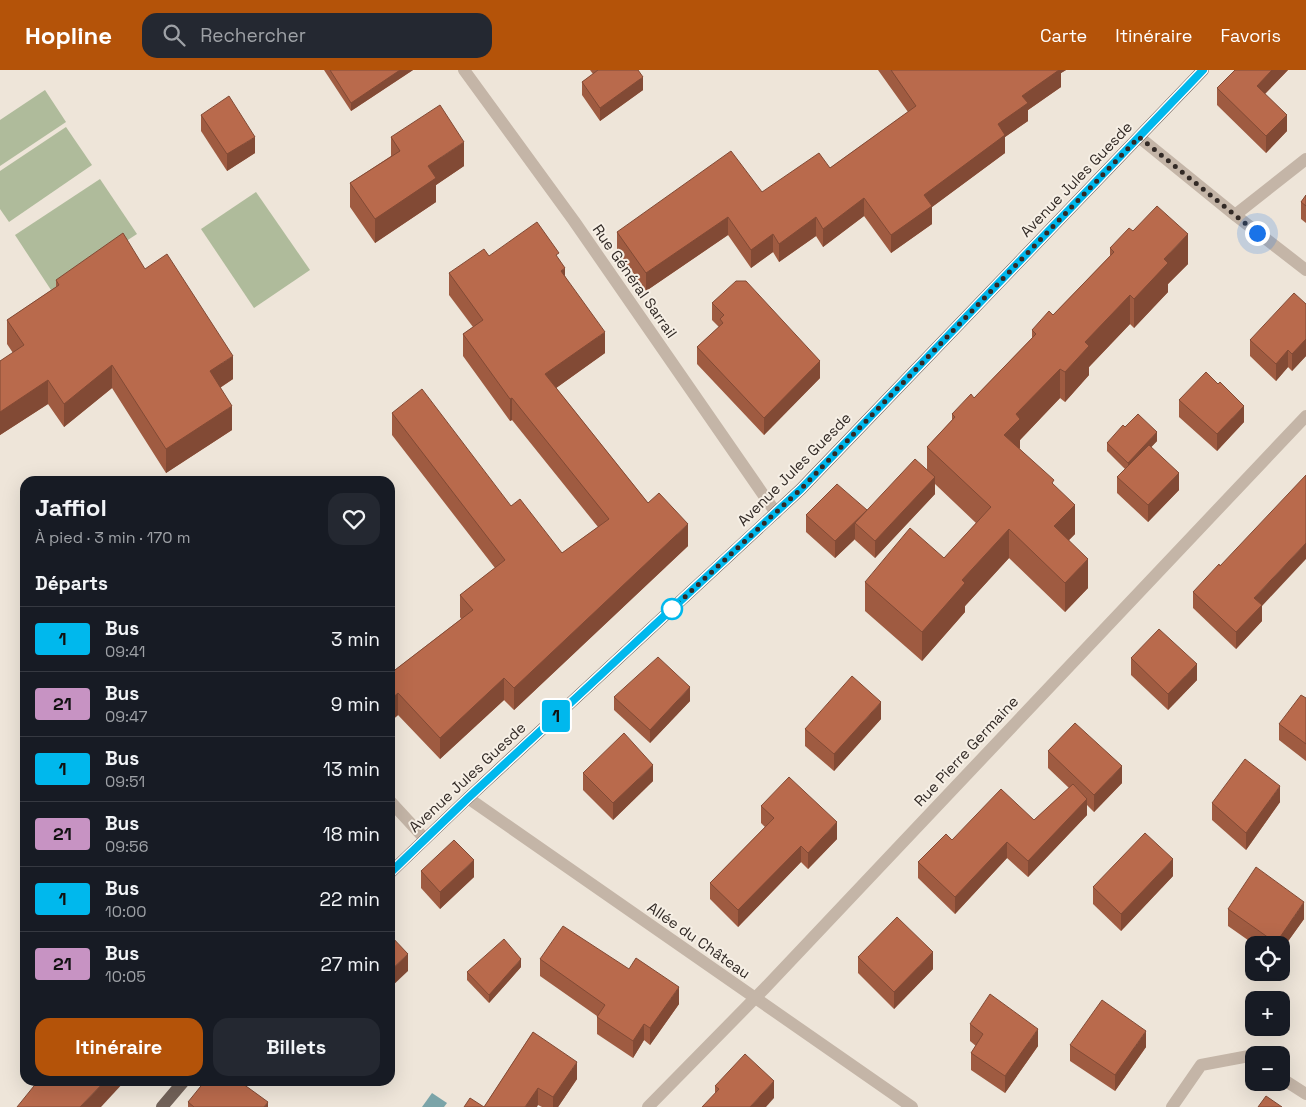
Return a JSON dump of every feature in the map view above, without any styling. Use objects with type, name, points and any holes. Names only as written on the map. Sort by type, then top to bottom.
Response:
[{"type":"main road","name":"Avenue Jules Guesde","points":[[395,868],[801,489],[1203,70]]},
{"type":"main road","points":[[162,1107],[180,1086]]},
{"type":"street","name":"Rue Général Sarrail","points":[[464,70],[574,221],[776,513]]},
{"type":"street","points":[[1139,137],[1306,270]]},
{"type":"street","points":[[1235,215],[1306,159]]},
{"type":"street","name":"Rue Pierre Germaine","points":[[648,1107],[755,998],[1306,416]]},
{"type":"street","name":"Allée du Château","points":[[468,798],[912,1107]]},
{"type":"street","points":[[395,807],[425,839]]},
{"type":"street","points":[[1172,1107],[1201,1065],[1245,1057]]},
{"type":"street","points":[[1290,1084],[1306,1094]]},
{"type":"green space","points":[[45,90],[66,122],[0,166],[0,120]]},
{"type":"green space","points":[[66,127],[92,165],[9,222],[0,209],[0,171]]},
{"type":"green space","points":[[100,179],[137,234],[51,290],[15,235]]},
{"type":"green space","points":[[256,192],[310,270],[254,308],[201,229]]},
{"type":"water","points":[[432,1093],[447,1103],[444,1107],[422,1107]]},
{"type":"building","points":[[330,70],[400,70],[351,103]]},
{"type":"building","points":[[598,70],[638,70],[643,77],[600,108],[582,82]]},
{"type":"building","points":[[891,70],[1059,70],[1022,96],[1028,103],[998,124],[1005,135],[924,195],[932,206],[891,235],[864,198],[823,229],[816,217],[779,244],[773,234],[751,250],[728,217],[646,273],[617,232],[731,151],[762,192],[819,153],[830,168],[916,106]]},
{"type":"building","points":[[1235,70],[1272,70],[1257,86],[1287,115],[1266,136],[1217,88]]},
{"type":"building","points":[[229,96],[255,137],[227,154],[201,115]]},
{"type":"building","points":[[440,105],[464,142],[428,166],[436,178],[375,219],[350,183],[400,151],[391,137]]},
{"type":"building","points":[[1306,195],[1306,206],[1301,202]]},
{"type":"building","points":[[1157,206],[1188,234],[1164,259],[1168,263],[1134,299],[1130,295],[1085,342],[1089,346],[1065,372],[1060,369],[1016,414],[1020,419],[1004,435],[1054,480],[1052,483],[1075,505],[1054,526],[1088,559],[1065,583],[1009,529],[962,580],[965,583],[922,632],[865,582],[910,528],[944,558],[991,507],[927,447],[955,417],[952,414],[971,394],[974,398],[1036,334],[1032,330],[1049,311],[1053,315],[1114,252],[1110,248],[1129,228],[1133,231]]},
{"type":"building","points":[[537,222],[559,253],[556,255],[565,268],[561,271],[605,332],[545,374],[648,503],[659,493],[688,524],[514,688],[504,678],[440,738],[398,693],[395,696],[395,670],[473,610],[460,595],[505,560],[392,413],[422,389],[511,506],[520,499],[562,553],[609,519],[512,398],[510,399],[463,334],[483,320],[449,273],[484,249],[489,256]]},
{"type":"building","points":[[123,233],[145,269],[167,254],[233,356],[210,371],[232,406],[166,449],[112,365],[64,404],[48,380],[0,412],[0,361],[24,345],[7,320],[59,285],[56,280]]},
{"type":"building","points":[[736,281],[746,281],[820,361],[764,418],[697,347],[723,323],[720,319],[724,315],[712,303]]},
{"type":"building","points":[[1294,293],[1306,304],[1306,339],[1292,354],[1288,350],[1276,364],[1250,340]]},
{"type":"building","points":[[1206,372],[1218,384],[1220,382],[1244,406],[1217,434],[1179,400]]},
{"type":"building","points":[[1138,414],[1157,432],[1128,463],[1107,443],[1123,425],[1125,427]]},
{"type":"building","points":[[1149,445],[1179,473],[1148,505],[1117,477]]},
{"type":"building","points":[[915,459],[935,477],[875,541],[855,523]]},
{"type":"building","points":[[1306,475],[1306,543],[1254,598],[1262,605],[1236,632],[1193,592]]},
{"type":"building","points":[[837,484],[867,510],[835,541],[806,515]]},
{"type":"building","points":[[1159,629],[1197,664],[1168,694],[1131,658]]},
{"type":"building","points":[[658,657],[690,687],[650,730],[614,697]]},
{"type":"building","points":[[852,676],[881,702],[834,754],[805,729]]},
{"type":"building","points":[[1301,695],[1306,698],[1306,744],[1279,724]]},
{"type":"building","points":[[1075,723],[1122,766],[1094,795],[1048,751]]},
{"type":"building","points":[[624,733],[653,765],[613,803],[583,773]]},
{"type":"building","points":[[1245,759],[1280,786],[1246,833],[1212,803]]},
{"type":"building","points":[[789,777],[837,822],[808,853],[801,846],[738,910],[710,883],[774,818],[761,806]]},
{"type":"building","points":[[1073,784],[1087,799],[1028,861],[1007,842],[955,897],[918,862],[946,834],[952,840],[1001,789],[1034,820]]},
{"type":"building","points":[[1145,833],[1173,859],[1121,914],[1093,887]]},
{"type":"building","points":[[454,840],[474,860],[440,892],[421,871]]},
{"type":"building","points":[[1256,867],[1304,902],[1281,936],[1266,936],[1228,909]]},
{"type":"building","points":[[897,917],[933,952],[894,992],[858,957]]},
{"type":"building","points":[[563,926],[629,969],[636,958],[679,987],[650,1028],[644,1024],[633,1041],[597,1017],[605,1005],[540,959]]},
{"type":"building","points":[[504,939],[521,959],[489,995],[467,972]]},
{"type":"building","points":[[395,940],[408,954],[395,966]]},
{"type":"building","points":[[990,994],[1038,1029],[1005,1076],[971,1053],[983,1034],[970,1024]]},
{"type":"building","points":[[1102,1000],[1146,1031],[1115,1075],[1070,1045]]},
{"type":"building","points":[[533,1032],[577,1062],[553,1097],[538,1088],[525,1107],[484,1107]]},
{"type":"building","points":[[745,1054],[774,1081],[750,1107],[702,1107],[719,1089],[715,1086]]},
{"type":"building","points":[[34,1086],[100,1086],[80,1107],[17,1107]]},
{"type":"building","points":[[201,1086],[246,1086],[268,1102],[264,1107],[194,1107],[188,1102]]},
{"type":"building","points":[[1266,1096],[1282,1107],[1258,1107]]},
{"type":"building","points":[[470,1098],[484,1107],[464,1107]]},
{"type":"bus line","name":"1","points":[[395,868],[801,489],[1203,70]]},
{"type":"route","points":[[672,609],[801,489],[1139,137],[1257,233]]}]
